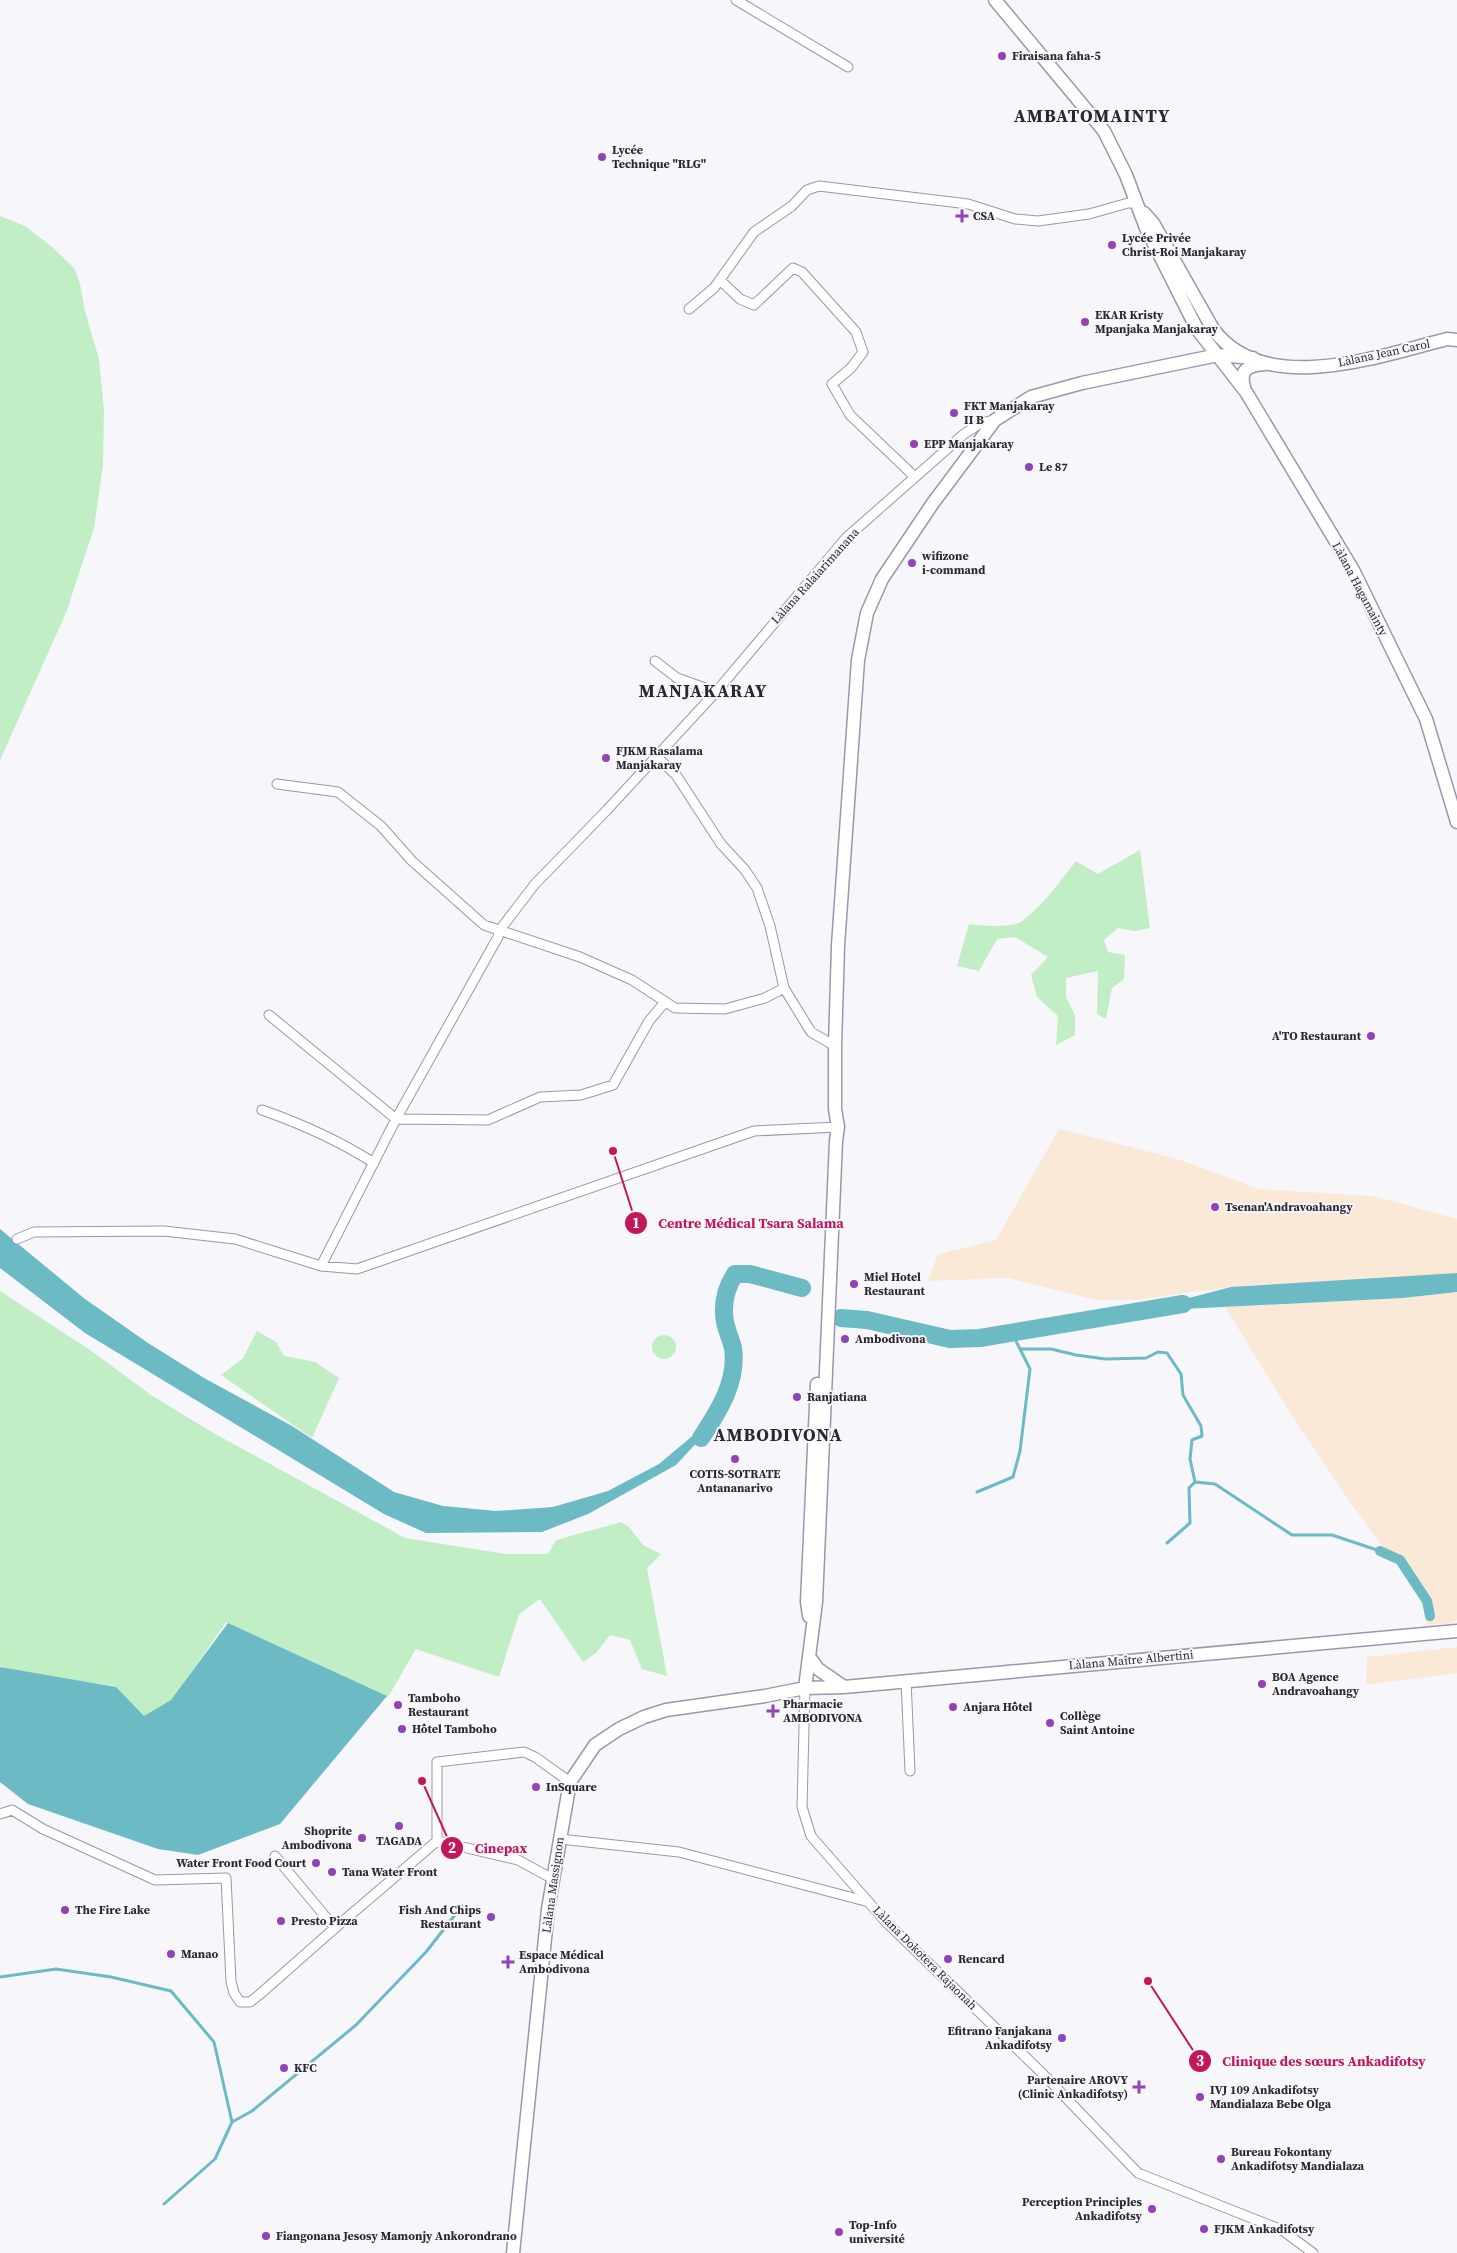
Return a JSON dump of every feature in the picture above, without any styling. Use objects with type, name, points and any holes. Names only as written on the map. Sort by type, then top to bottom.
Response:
[{"type":"main road","points":[[995,0],[1104,131],[1126,175],[1146,228],[1197,329],[1201,344],[1198,351],[1174,363]]},
{"type":"main road","points":[[1136,203],[1153,222],[1223,344],[1253,358]]},
{"type":"main road","name":"Làlana Hagamainty","points":[[1197,329],[1231,370],[1246,392],[1353,570],[1426,719],[1457,822]]},
{"type":"main road","points":[[1213,329],[1215,351]]},
{"type":"main road","name":"Làlana Jean Carol","points":[[1253,358],[1290,369],[1355,362],[1447,339],[1457,340]]},
{"type":"main road","points":[[1174,363],[1205,352],[1215,351],[1253,358]]},
{"type":"main road","points":[[806,1688],[811,1630],[816,1602],[818,1422],[836,1141],[834,1127],[834,1046],[844,855],[858,660],[867,613],[882,579],[933,503],[995,420],[1031,397],[1174,363],[1211,357],[1231,370]]},
{"type":"main road","points":[[1246,392],[1242,378],[1243,371],[1248,367],[1269,364]]},
{"type":"main road","name":"Làlana Maître Albertini","points":[[806,1688],[844,1687],[1457,1631]]},
{"type":"main road","points":[[810,1658],[818,1669],[844,1687]]},
{"type":"main road","name":"Làlana Massignon","points":[[513,2253],[553,1879],[570,1782],[594,1745],[619,1729],[644,1717],[666,1710],[765,1696],[806,1688]]},
{"type":"street","points":[[736,0],[848,68]]},
{"type":"street","points":[[689,309],[720,280],[754,232],[792,206],[808,190],[819,186],[968,204],[1015,219],[1038,222],[1089,214],[1128,203],[1136,203]]},
{"type":"street","points":[[720,280],[740,299],[754,305],[793,268],[802,272],[856,332],[863,352],[851,368],[832,384],[850,415],[915,477]]},
{"type":"street","name":"Làlana Ralaiarimanana","points":[[321,1266],[396,1119],[498,937],[499,931],[536,884],[716,692],[846,538],[964,434],[981,423],[995,420]]},
{"type":"street","points":[[655,661],[677,678],[716,692]]},
{"type":"street","points":[[656,756],[676,775],[721,844],[746,870],[757,888],[770,926],[784,988],[811,1032],[834,1046]]},
{"type":"street","points":[[277,784],[338,792],[381,826],[412,861],[484,925],[580,957],[632,980],[675,1008],[725,1009],[765,998],[784,988]]},
{"type":"street","points":[[270,1015],[396,1119],[488,1120],[540,1097],[581,1095],[613,1085],[649,1021],[665,1002]]},
{"type":"street","points":[[262,1110],[309,1127],[350,1147],[374,1163]]},
{"type":"street","points":[[17,1239],[34,1232],[164,1231],[235,1239],[321,1266],[357,1269],[754,1131],[834,1127]]},
{"type":"street","points":[[906,1680],[910,1771]]},
{"type":"street","name":"Làlana Dokotera Rajaonah","points":[[806,1688],[802,1807],[811,1836],[869,1902],[1044,2075],[1138,2173],[1282,2230],[1313,2253]]},
{"type":"street","points":[[0,1814],[12,1810],[43,1829],[156,1880],[226,1878],[231,1981],[234,1993],[240,2002],[250,2002],[437,1841],[437,1762],[524,1752],[535,1757],[570,1782]]},
{"type":"street","points":[[560,1839],[679,1852],[869,1902]]},
{"type":"street","points":[[437,1841],[518,1860],[553,1879]]},
{"type":"street","points":[[275,1856],[334,1928]]},
{"type":"shaded area","name":"Tsenan'Andravoahangy","points":[[1059,1129],[1178,1159],[1259,1189],[1373,1196],[1457,1219],[1457,1273],[1231,1287],[1136,1300],[1096,1300],[1008,1278],[928,1281],[938,1254],[996,1240]]},
{"type":"shaded area","points":[[1457,1292],[1457,1620],[1451,1623],[1426,1625],[1425,1603],[1398,1563],[1391,1558],[1350,1502],[1296,1422],[1225,1307],[1403,1298]]},
{"type":"shaded area","points":[[1457,1647],[1457,1673],[1366,1685],[1367,1657]]},
{"type":"green space","points":[[0,216],[25,226],[51,246],[74,268],[80,284],[85,311],[99,359],[104,410],[103,465],[94,528],[66,613],[0,760]]},
{"type":"green space","points":[[1140,850],[1150,928],[1135,931],[1118,928],[1104,940],[1108,952],[1125,955],[1124,979],[1112,988],[1106,1019],[1097,1014],[1098,971],[1066,978],[1066,997],[1075,1015],[1075,1035],[1056,1045],[1058,1016],[1037,997],[1031,975],[1048,957],[1015,937],[997,939],[979,971],[957,966],[969,924],[996,926],[1011,925],[1022,921],[1058,885],[1076,861],[1098,874]]},
{"type":"green space","points":[[0,1291],[93,1352],[151,1395],[210,1431],[405,1538],[506,1554],[548,1554],[556,1540],[621,1522],[629,1527],[643,1545],[661,1554],[647,1568],[667,1676],[642,1669],[630,1640],[610,1635],[596,1653],[583,1662],[540,1599],[519,1614],[499,1677],[416,1649],[388,1697],[226,1622],[174,1698],[144,1717],[114,1686],[19,1673],[0,1666]]},
{"type":"green space","points":[[257,1331],[276,1342],[284,1356],[315,1362],[339,1378],[312,1438],[221,1375],[243,1358]]},
{"type":"green space","points":[[664,1335],[673,1338],[676,1347],[673,1356],[664,1359],[655,1356],[652,1347],[655,1338]]},
{"type":"water","points":[[0,1229],[85,1299],[148,1343],[204,1378],[292,1426],[394,1492],[443,1506],[496,1511],[553,1507],[608,1491],[659,1464],[696,1433],[701,1438],[676,1465],[588,1514],[542,1532],[426,1533],[384,1514],[85,1333],[0,1268]]},
{"type":"water","points":[[1457,1273],[1457,1292],[1403,1298],[1183,1309],[1181,1300],[1231,1287]]},
{"type":"water","points":[[228,1623],[387,1696],[280,1824],[198,1855],[158,1849],[28,1804],[0,1782],[0,1667],[116,1687],[144,1716],[171,1700]]},
{"type":"waterway","points":[[701,1438],[714,1418],[730,1385],[734,1361],[733,1348],[725,1322],[724,1303],[729,1285],[735,1274],[750,1274],[802,1288]]},
{"type":"waterway","points":[[841,1318],[867,1320],[950,1339],[980,1338],[1183,1304]]},
{"type":"waterway","points":[[1012,1333],[1020,1349],[1051,1349],[1105,1359],[1146,1358],[1158,1352],[1167,1353],[1181,1374],[1183,1395],[1201,1426],[1202,1436],[1192,1440],[1190,1459],[1195,1482],[1189,1488],[1190,1523],[1167,1543]]},
{"type":"waterway","points":[[977,1492],[1013,1477],[1020,1451],[1030,1369],[1020,1349]]},
{"type":"waterway","points":[[1195,1482],[1215,1484],[1292,1535],[1332,1535],[1380,1551]]},
{"type":"waterway","points":[[1380,1551],[1400,1560],[1427,1601],[1430,1616]]},
{"type":"waterway","points":[[232,2122],[252,2111],[356,2025],[426,1952],[462,1906]]},
{"type":"waterway","points":[[0,1977],[56,1969],[111,1977],[171,1991],[214,2042],[232,2122],[215,2159],[164,2204]]},
{"type":"place","name":"Firaisana faha-5","points":[[1002,56]]},
{"type":"place","name":"Lycée Technique \"RLG\"","points":[[602,157]]},
{"type":"place","name":"CSA","points":[[962,216]]},
{"type":"place","name":"Lycée Privée Christ-Roi Manjakaray","points":[[1112,245]]},
{"type":"place","name":"EKAR Kristy Mpanjaka Manjakaray","points":[[1085,322]]},
{"type":"place","name":"FKT Manjakaray II B","points":[[954,413]]},
{"type":"place","name":"EPP Manjakaray","points":[[914,444]]},
{"type":"place","name":"Le 87","points":[[1029,467]]},
{"type":"place","name":"wifizone i-command","points":[[912,563]]},
{"type":"place","name":"FJKM Rasalama Manjakaray","points":[[606,758]]},
{"type":"place","name":"A'TO Restaurant","points":[[1371,1036]]},
{"type":"place","name":"Centre Médical Tsara Salama","points":[[613,1151]]},
{"type":"place","name":"Tsenan'Andravoahangy","points":[[1215,1207]]},
{"type":"place","name":"Miel Hotel Restaurant","points":[[854,1284]]},
{"type":"place","name":"Ambodivona","points":[[845,1339]]},
{"type":"place","name":"Ranjatiana","points":[[797,1397]]},
{"type":"place","name":"COTIS-SOTRATE Antananarivo","points":[[735,1459]]},
{"type":"place","name":"BOA Agence Andravoahangy","points":[[1262,1684]]},
{"type":"place","name":"Tamboho Restaurant","points":[[398,1705]]},
{"type":"place","name":"Anjara Hôtel","points":[[953,1707]]},
{"type":"place","name":"Pharmacie AMBODIVONA","points":[[773,1711]]},
{"type":"place","name":"Collège Saint Antoine","points":[[1050,1723]]},
{"type":"place","name":"Hôtel Tamboho","points":[[402,1729]]},
{"type":"place","name":"Cinepax","points":[[422,1781]]},
{"type":"place","name":"InSquare","points":[[536,1787]]},
{"type":"place","name":"TAGADA","points":[[399,1826]]},
{"type":"place","name":"Shoprite Ambodivona","points":[[362,1838]]},
{"type":"place","name":"Water Front Food Court","points":[[316,1863]]},
{"type":"place","name":"Tana Water Front","points":[[332,1872]]},
{"type":"place","name":"The Fire Lake","points":[[65,1910]]},
{"type":"place","name":"Fish And Chips Restaurant","points":[[491,1917]]},
{"type":"place","name":"Presto Pizza","points":[[281,1921]]},
{"type":"place","name":"Manao","points":[[171,1954]]},
{"type":"place","name":"Rencard","points":[[948,1959]]},
{"type":"place","name":"Espace Médical Ambodivona","points":[[508,1962]]},
{"type":"place","name":"Clinique des sœurs Ankadifotsy","points":[[1148,1981]]},
{"type":"place","name":"Efitrano Fanjakana Ankadifotsy","points":[[1062,2038]]},
{"type":"place","name":"KFC","points":[[284,2068]]},
{"type":"place","name":"Partenaire AROVY (Clinic Ankadifotsy)","points":[[1139,2087]]},
{"type":"place","name":"IVJ 109 Ankadifotsy Mandialaza Bebe Olga","points":[[1200,2097]]},
{"type":"place","name":"Bureau Fokontany Ankadifotsy Mandialaza","points":[[1221,2159]]},
{"type":"place","name":"Perception Principles Ankadifotsy","points":[[1152,2209]]},
{"type":"place","name":"FJKM Ankadifotsy","points":[[1204,2229]]},
{"type":"place","name":"Top-Info université","points":[[839,2232]]},
{"type":"place","name":"Fiangonana Jesosy Mamonjy Ankorondrano","points":[[266,2236]]},
{"type":"district","name":"AMBATOMAINTY","points":[[1092,116]]},
{"type":"district","name":"MANJAKARAY","points":[[703,691]]},
{"type":"district","name":"AMBODIVONA","points":[[778,1435]]}]
